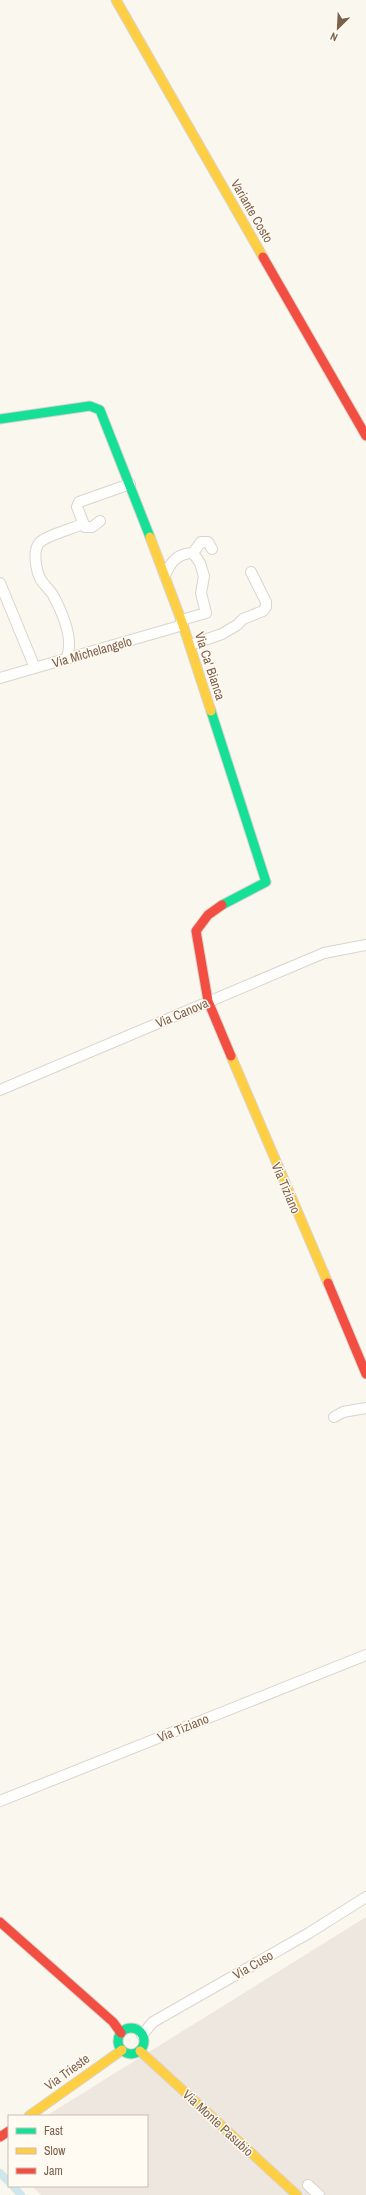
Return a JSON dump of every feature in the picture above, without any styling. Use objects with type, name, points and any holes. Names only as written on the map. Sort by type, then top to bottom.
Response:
[{"type":"main road","name":"Variante Costo","points":[[116,0],[366,436]]},
{"type":"main road","name":"Via Ca' Bianca","points":[[0,419],[66,409],[95,407],[104,417],[190,645],[266,882],[210,913],[196,931],[208,1001]]},
{"type":"main road","name":"Via Tiziano","points":[[208,1001],[366,1374]]},
{"type":"main road","points":[[0,1922],[113,2022],[121,2033]]},
{"type":"main road","points":[[132,2029],[142,2035],[143,2043],[140,2051],[129,2054],[122,2050],[118,2044],[121,2033],[132,2029]]},
{"type":"main road","name":"Via Trieste","points":[[30,2115],[122,2050]]},
{"type":"main road","name":"Via Monte Pasubio","points":[[140,2051],[297,2195]]},
{"type":"street","points":[[100,521],[88,528],[82,524],[77,507],[79,502],[130,484]]},
{"type":"street","points":[[66,659],[70,646],[65,626],[52,595],[38,574],[36,564],[37,548],[42,540],[82,524]]},
{"type":"street","points":[[165,576],[168,567],[178,556],[194,553],[202,542],[208,542],[212,549]]},
{"type":"street","name":"Via Michelangelo","points":[[0,678],[182,623],[206,613],[201,593],[204,576],[200,563],[194,553]]},
{"type":"street","points":[[190,645],[222,634],[237,625],[243,619],[263,611],[266,606],[266,602],[251,572]]},
{"type":"street","points":[[0,583],[35,668]]},
{"type":"street","name":"Via Canova","points":[[0,1090],[324,953],[366,945]]},
{"type":"street","points":[[334,1417],[343,1412],[366,1408]]},
{"type":"street","name":"Via Tiziano","points":[[0,1801],[366,1655]]},
{"type":"street","name":"Via Cuso","points":[[142,2035],[153,2022],[309,1933],[366,1897]]},
{"type":"street","points":[[308,2185],[319,2195]]},
{"type":"shaded area","points":[[366,1917],[366,2195],[41,2195],[33,2187],[148,2187],[148,2115],[48,2115]]},
{"type":"waterway","points":[[0,2173],[8,2181]]},
{"type":"waterway","points":[[14,2187],[21,2195]]},
{"type":"traffic: fast","points":[[0,419],[90,406],[100,410],[150,537]]},
{"type":"traffic: fast","points":[[211,711],[266,882],[222,905]]},
{"type":"traffic: fast","points":[[131,2028],[140,2032],[144,2041],[140,2050],[131,2054],[122,2050],[118,2041],[122,2032],[131,2028]]},
{"type":"traffic: slow","points":[[116,0],[263,257]]},
{"type":"traffic: slow","points":[[150,537],[183,625],[211,711]]},
{"type":"traffic: slow","points":[[231,1056],[328,1283]]},
{"type":"traffic: slow","points":[[30,2115],[122,2050]]},
{"type":"traffic: slow","points":[[140,2051],[297,2195]]},
{"type":"traffic: jam","points":[[263,257],[366,436]]},
{"type":"traffic: jam","points":[[222,905],[208,915],[196,931],[208,1001],[231,1056]]},
{"type":"traffic: jam","points":[[328,1283],[366,1374]]},
{"type":"traffic: jam","points":[[0,1922],[113,2022],[121,2033]]},
{"type":"traffic: jam","points":[[0,2137],[8,2132]]}]
